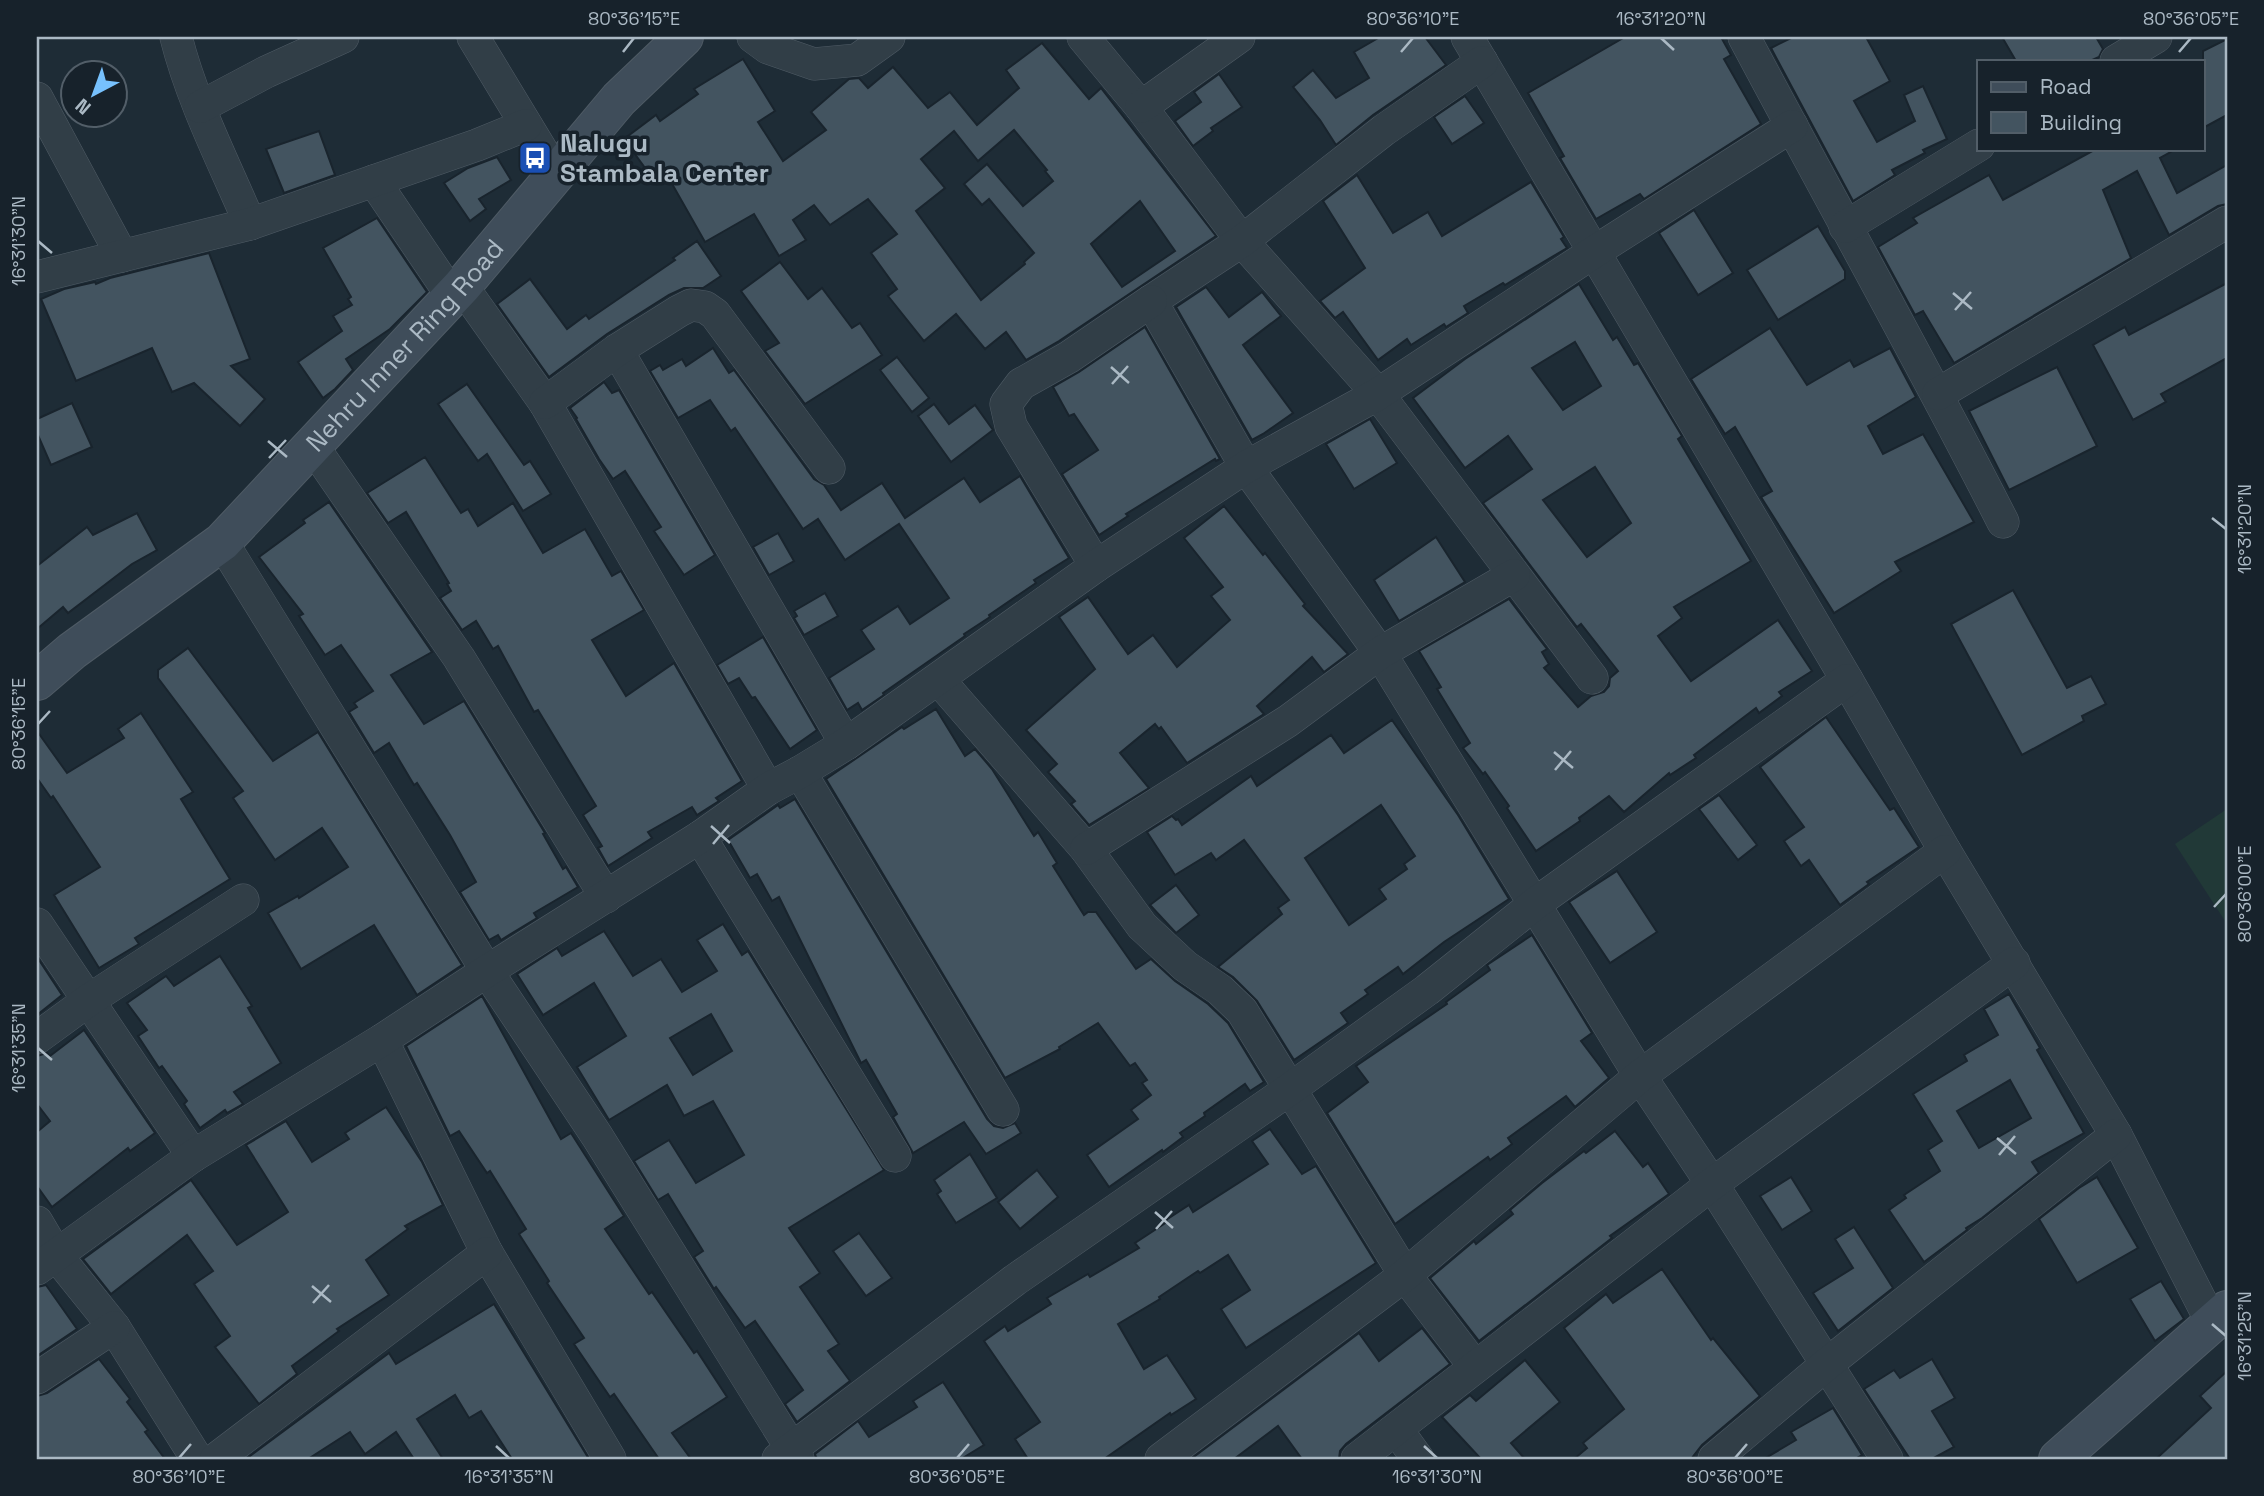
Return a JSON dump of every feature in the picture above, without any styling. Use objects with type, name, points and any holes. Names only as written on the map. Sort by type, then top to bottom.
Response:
[{"type":"street","points":[[176,37],[200,107],[250,224]]},
{"type":"street","points":[[200,107],[266,72],[343,37]]},
{"type":"street","points":[[473,37],[556,174]]},
{"type":"street","name":"Nehru Inner Ring Road","points":[[37,681],[72,651],[222,542],[457,291],[619,99],[684,37]]},
{"type":"street","points":[[753,37],[768,48],[814,64],[857,60],[889,37]]},
{"type":"street","points":[[1083,37],[1141,107],[1242,241],[1378,394],[1592,678]]},
{"type":"street","points":[[1141,107],[1239,37]]},
{"type":"street","points":[[1745,37],[1845,227],[1938,394],[2003,522]]},
{"type":"street","points":[[2118,60],[2156,37]]},
{"type":"street","points":[[1096,566],[1011,426],[1006,404],[1021,384],[1069,357],[1242,241],[1384,131],[1474,49],[1945,851],[2116,1135],[2220,1316],[2058,1459]]},
{"type":"street","points":[[37,98],[122,256]]},
{"type":"street","points":[[37,277],[250,224],[477,145],[526,125]]},
{"type":"street","points":[[47,1262],[193,1156],[382,1040],[700,836],[768,789],[846,744],[1096,566],[1246,467],[1378,394],[1792,126]]},
{"type":"street","points":[[1845,227],[1977,146]]},
{"type":"street","points":[[374,181],[545,403],[768,789]]},
{"type":"street","points":[[1938,394],[2227,222]]},
{"type":"street","points":[[1151,301],[1246,467],[1380,653],[1640,1076],[1887,1459]]},
{"type":"street","points":[[545,403],[617,349],[678,310],[691,305],[705,307],[715,314],[829,468]]},
{"type":"street","points":[[617,349],[846,744]]},
{"type":"street","points":[[312,445],[458,658],[606,897]]},
{"type":"street","points":[[222,542],[487,971],[597,1136],[789,1455],[1015,1280],[1290,1089],[1427,990],[1536,904],[1847,680]]},
{"type":"street","points":[[1086,849],[1288,721],[1380,653],[1514,575]]},
{"type":"street","points":[[939,680],[1086,849],[1142,926],[1185,966],[1220,990],[1242,1011],[1405,1275],[1475,1367]]},
{"type":"street","points":[[800,772],[1003,1110]]},
{"type":"street","points":[[700,836],[895,1156]]},
{"type":"street","points":[[1161,1459],[1405,1275],[1640,1076],[1945,851]]},
{"type":"street","points":[[37,1038],[89,1000],[243,900]]},
{"type":"street","points":[[37,924],[193,1156]]},
{"type":"street","points":[[1357,1459],[1712,1184],[2014,963]]},
{"type":"street","points":[[382,1040],[487,1253],[610,1459]]},
{"type":"street","points":[[1714,1459],[1827,1364],[2116,1135]]},
{"type":"street","points":[[37,1222],[47,1262],[114,1327],[197,1459]]},
{"type":"street","points":[[216,1459],[487,1253]]},
{"type":"street","points":[[37,1378],[114,1327]]},
{"type":"street","points":[[1397,1430],[1418,1459]]},
{"type":"green space","points":[[2227,809],[2227,924],[2175,844]]},
{"type":"building","points":[[1380,37],[1425,37],[1446,65],[1373,115],[1336,145],[1293,87],[1313,70],[1336,98],[1369,78],[1354,52]]},
{"type":"building","points":[[1625,37],[1721,37],[1731,55],[1724,59],[1761,124],[1644,199],[1640,194],[1596,219],[1560,158],[1564,156],[1528,93]]},
{"type":"building","points":[[1793,37],[1866,37],[1890,81],[1854,101],[1877,142],[1915,121],[1904,95],[1923,86],[1947,139],[1923,150],[1925,153],[1892,170],[1895,175],[1853,201],[1771,48]]},
{"type":"building","points":[[2002,37],[2096,37],[2103,49],[2099,57],[2092,60],[2015,60]]},
{"type":"building","points":[[2227,39],[2227,115],[2204,127],[2204,60],[2203,51]]},
{"type":"building","points":[[1042,43],[1089,99],[1101,88],[1216,236],[1059,341],[1026,360],[1006,332],[985,349],[956,314],[924,341],[888,296],[897,289],[871,253],[897,234],[868,199],[830,225],[814,205],[793,220],[806,240],[779,256],[754,214],[705,242],[667,175],[656,183],[624,139],[656,115],[660,121],[698,94],[694,89],[743,59],[775,111],[758,122],[783,161],[826,130],[811,112],[849,79],[859,78],[868,88],[893,67],[928,108],[950,92],[977,125],[1019,88],[1006,70]],"holes":[[[1014,130],[1053,181],[1023,206],[987,164],[964,184],[982,205],[989,199],[1034,253],[1025,264],[981,300],[916,211],[945,188],[921,159],[954,131],[978,161]],[[1140,201],[1175,251],[1122,287],[1091,244]]]},
{"type":"building","points":[[1219,74],[1242,107],[1211,128],[1213,131],[1193,146],[1175,121],[1201,102],[1194,92]]},
{"type":"building","points":[[1465,96],[1484,123],[1452,144],[1434,117]]},
{"type":"building","points":[[319,131],[335,175],[284,193],[266,149]]},
{"type":"building","points":[[2094,150],[2174,150],[2160,158],[2177,193],[2227,165],[2227,204],[2218,206],[2169,235],[2137,171],[2103,190],[2131,258],[1954,363],[1923,311],[1915,315],[1878,247],[1917,223],[1913,218],[1989,175],[2003,200]]},
{"type":"building","points":[[497,157],[511,180],[479,199],[486,209],[470,221],[444,183],[468,168]]},
{"type":"building","points":[[1357,175],[1393,233],[1428,212],[1442,236],[1531,182],[1564,237],[1561,239],[1567,248],[1464,306],[1468,313],[1446,327],[1444,324],[1411,345],[1407,339],[1378,360],[1343,312],[1335,318],[1320,301],[1365,268],[1323,201]]},
{"type":"building","points":[[1694,210],[1733,273],[1698,295],[1659,233]]},
{"type":"building","points":[[377,218],[427,292],[390,329],[346,359],[353,370],[323,398],[298,362],[342,331],[333,316],[352,305],[348,299],[351,297],[323,248]]},
{"type":"building","points":[[1818,226],[1845,271],[1845,279],[1778,320],[1747,270]]},
{"type":"building","points":[[697,241],[721,276],[703,288],[684,288],[669,295],[607,334],[549,377],[497,304],[530,279],[567,329],[586,315],[589,319],[675,260],[673,258]]},
{"type":"building","points":[[209,253],[250,359],[231,366],[265,399],[240,426],[194,383],[172,392],[152,348],[76,381],[41,299],[64,289],[95,282],[96,284]]},
{"type":"building","points":[[780,262],[808,299],[822,288],[852,328],[860,323],[882,355],[805,404],[765,351],[779,343],[741,291]]},
{"type":"building","points":[[2227,283],[2227,358],[2161,394],[2166,402],[2133,420],[2093,345],[2125,327],[2129,335]]},
{"type":"building","points":[[1579,284],[1613,340],[1617,337],[1634,365],[1638,363],[1682,436],[1678,439],[1751,561],[1674,607],[1682,618],[1658,636],[1691,681],[1778,620],[1812,671],[1779,692],[1782,696],[1759,713],[1756,708],[1694,755],[1696,758],[1670,775],[1669,773],[1624,812],[1609,796],[1579,818],[1580,821],[1536,851],[1485,772],[1483,774],[1463,748],[1470,743],[1437,689],[1441,687],[1419,651],[1509,599],[1547,649],[1542,652],[1549,664],[1544,668],[1578,707],[1591,696],[1604,692],[1609,686],[1610,678],[1618,671],[1581,624],[1577,627],[1483,503],[1532,469],[1508,436],[1465,468],[1413,398],[1465,359]],"holes":[[[1575,342],[1601,386],[1563,410],[1532,368]],[[1595,467],[1631,523],[1587,557],[1543,500]]]},
{"type":"building","points":[[1206,287],[1229,317],[1262,292],[1281,316],[1243,345],[1293,413],[1252,440],[1176,307]]},
{"type":"building","points":[[1145,327],[1220,459],[1215,459],[1126,514],[1128,516],[1099,535],[1062,474],[1098,450],[1074,414],[1069,416],[1053,387]]},
{"type":"building","points":[[1770,328],[1807,385],[1850,360],[1854,367],[1890,348],[1916,397],[1868,426],[1883,454],[1923,434],[1974,522],[1895,562],[1901,571],[1834,613],[1761,497],[1772,491],[1735,427],[1725,434],[1691,379]]},
{"type":"building","points":[[713,348],[729,373],[734,370],[814,479],[824,485],[841,510],[882,483],[905,518],[964,478],[980,502],[1020,476],[1069,558],[1034,580],[1036,583],[883,693],[884,695],[862,710],[858,703],[847,710],[829,678],[874,649],[861,630],[898,606],[910,624],[949,598],[899,524],[845,560],[818,519],[803,529],[735,428],[731,431],[710,400],[678,418],[650,371],[660,365],[663,370],[682,359],[686,366]]},
{"type":"building","points":[[897,357],[929,398],[912,412],[880,370]]},
{"type":"building","points":[[2057,367],[2097,446],[2009,490],[1969,411]]},
{"type":"building","points":[[604,382],[612,393],[619,390],[715,555],[684,575],[654,531],[661,527],[625,471],[613,479],[570,408]]},
{"type":"building","points":[[467,384],[524,465],[530,461],[551,494],[523,511],[487,454],[478,461],[438,404]]},
{"type":"building","points":[[72,403],[92,447],[51,465],[37,433],[37,419]]},
{"type":"building","points":[[934,404],[949,424],[975,405],[993,430],[951,462],[918,416]]},
{"type":"building","points":[[1370,419],[1397,463],[1354,489],[1326,444]]},
{"type":"building","points":[[425,457],[461,513],[468,509],[478,526],[513,503],[543,553],[585,529],[612,576],[621,571],[644,610],[592,640],[626,696],[674,663],[742,781],[716,798],[719,801],[697,815],[692,807],[648,832],[652,838],[608,866],[598,848],[602,846],[583,815],[596,806],[538,710],[534,712],[498,646],[493,649],[476,621],[462,630],[440,598],[451,591],[447,584],[449,583],[406,512],[388,523],[367,493]]},
{"type":"building","points":[[329,502],[432,652],[391,675],[424,724],[464,701],[545,833],[543,834],[563,869],[566,867],[578,887],[534,913],[537,918],[501,940],[498,935],[489,940],[460,892],[476,882],[417,783],[414,785],[389,743],[374,753],[349,712],[357,707],[354,703],[373,691],[341,645],[325,655],[299,616],[303,614],[259,557]]},
{"type":"building","points":[[1224,506],[1263,555],[1265,553],[1305,604],[1303,606],[1348,654],[1324,672],[1312,657],[1257,706],[1264,714],[1187,763],[1161,727],[1159,729],[1155,724],[1120,753],[1149,788],[1089,825],[1071,804],[1075,801],[1048,772],[1057,764],[1026,730],[1095,669],[1059,617],[1088,597],[1128,654],[1153,635],[1177,667],[1230,620],[1211,596],[1223,587],[1184,538]]},
{"type":"building","points":[[137,513],[157,550],[132,564],[68,613],[63,607],[37,629],[37,566],[87,527],[93,535]]},
{"type":"building","points":[[778,533],[794,561],[769,575],[753,547]]},
{"type":"building","points":[[1436,537],[1465,582],[1399,621],[1374,580]]},
{"type":"building","points":[[2013,590],[2067,688],[2091,676],[2106,704],[2082,716],[2084,721],[2022,755],[1951,624]]},
{"type":"building","points":[[825,593],[838,616],[804,635],[794,618],[797,616],[794,611]]},
{"type":"building","points":[[763,637],[817,730],[790,749],[739,678],[728,684],[717,665]]},
{"type":"building","points":[[188,648],[273,761],[318,732],[462,965],[417,995],[374,925],[301,969],[268,913],[298,896],[299,898],[348,867],[322,828],[275,860],[233,798],[243,791],[158,678],[158,670]]},
{"type":"building","points":[[936,709],[965,756],[975,749],[992,769],[1034,836],[1038,832],[1057,863],[1053,866],[1084,915],[1096,912],[1136,969],[1151,959],[1175,981],[1208,1004],[1228,1023],[1264,1082],[1250,1091],[1245,1084],[1180,1133],[1183,1137],[1109,1187],[1087,1155],[1138,1119],[1131,1110],[1151,1095],[1142,1083],[1147,1080],[1135,1063],[1130,1066],[1098,1023],[1059,1047],[1060,1049],[1005,1078],[826,779],[902,727],[904,729]]},
{"type":"building","points":[[141,713],[193,792],[181,799],[230,879],[135,938],[139,944],[99,968],[54,895],[100,867],[53,796],[51,798],[37,778],[37,731],[67,773],[124,738],[118,729]]},
{"type":"building","points":[[1826,717],[1890,810],[1894,808],[1919,847],[1867,882],[1869,884],[1840,905],[1809,860],[1801,866],[1784,841],[1804,827],[1760,767]]},
{"type":"building","points":[[1392,720],[1458,815],[1509,899],[1444,942],[1403,974],[1398,967],[1365,990],[1368,994],[1341,1013],[1348,1023],[1294,1060],[1257,1001],[1233,977],[1218,967],[1282,914],[1278,908],[1289,900],[1244,840],[1216,860],[1211,853],[1175,875],[1147,832],[1172,816],[1182,825],[1251,776],[1257,786],[1331,735],[1344,753]],"holes":[[[1381,805],[1415,856],[1404,864],[1407,869],[1379,889],[1386,899],[1349,925],[1305,858]]]},
{"type":"building","points":[[1719,795],[1757,845],[1738,860],[1699,809]]},
{"type":"building","points":[[795,799],[987,1119],[994,1126],[1003,1128],[1015,1123],[1021,1133],[986,1154],[964,1122],[913,1153],[893,1117],[897,1114],[866,1060],[861,1063],[779,897],[772,901],[757,874],[750,878],[728,840],[778,805],[780,808]]},
{"type":"building","points":[[1617,871],[1657,932],[1610,963],[1569,902]]},
{"type":"building","points":[[1176,885],[1199,915],[1176,933],[1150,905]]},
{"type":"building","points":[[723,924],[742,955],[748,951],[884,1170],[789,1228],[820,1273],[800,1287],[839,1344],[828,1351],[850,1381],[797,1422],[785,1404],[803,1390],[755,1321],[745,1328],[716,1287],[714,1289],[694,1257],[703,1251],[668,1194],[658,1200],[634,1161],[669,1140],[696,1183],[744,1155],[713,1101],[684,1116],[667,1085],[609,1120],[577,1067],[626,1036],[594,983],[543,1015],[517,974],[557,948],[562,956],[604,931],[633,976],[661,959],[682,992],[717,971],[697,940]],"holes":[[[711,1014],[732,1051],[693,1075],[670,1038]]]},
{"type":"building","points":[[1532,935],[1592,1033],[1581,1041],[1609,1078],[1575,1107],[1566,1096],[1508,1138],[1512,1144],[1490,1160],[1488,1157],[1395,1224],[1327,1113],[1368,1082],[1356,1066],[1447,1004],[1446,1002],[1490,970],[1487,965]]},
{"type":"building","points":[[220,956],[252,1006],[248,1008],[281,1063],[234,1092],[243,1104],[227,1113],[225,1110],[200,1128],[184,1104],[187,1101],[162,1066],[159,1068],[138,1036],[147,1030],[127,1003],[166,976],[174,986]]},
{"type":"building","points":[[37,957],[62,995],[37,1015]]},
{"type":"building","points":[[2009,994],[2084,1133],[2032,1162],[2039,1173],[1924,1262],[1889,1210],[1906,1198],[1904,1195],[1940,1171],[1928,1150],[1942,1141],[1913,1094],[1967,1061],[1964,1055],[1998,1035],[1984,1009]],"holes":[[[2010,1080],[2031,1118],[1979,1148],[1957,1111]]]},
{"type":"building","points":[[482,996],[561,1139],[571,1133],[624,1216],[605,1229],[649,1294],[652,1292],[694,1353],[697,1351],[727,1397],[672,1433],[691,1459],[659,1459],[614,1394],[610,1397],[574,1344],[584,1338],[547,1283],[549,1281],[519,1234],[526,1229],[490,1171],[487,1173],[459,1131],[450,1136],[406,1046]]},
{"type":"building","points":[[84,1030],[155,1133],[130,1151],[128,1148],[52,1207],[37,1186],[37,1132],[50,1121],[37,1104],[37,1056],[47,1053],[50,1056]]},
{"type":"building","points":[[386,1107],[422,1162],[443,1205],[405,1226],[408,1229],[366,1260],[389,1295],[337,1329],[339,1331],[292,1366],[297,1374],[259,1404],[215,1347],[230,1336],[194,1284],[213,1271],[187,1235],[111,1294],[83,1259],[191,1180],[237,1245],[288,1212],[246,1145],[286,1121],[312,1162],[349,1139],[345,1133]]},
{"type":"building","points":[[1270,1129],[1302,1174],[1316,1166],[1376,1263],[1246,1348],[1221,1309],[1250,1290],[1228,1255],[1200,1273],[1198,1271],[1159,1297],[1160,1299],[1118,1324],[1144,1369],[1167,1355],[1196,1399],[1171,1415],[1170,1413],[1104,1459],[1028,1459],[1015,1439],[1040,1422],[984,1341],[1005,1326],[1008,1331],[1051,1304],[1047,1298],[1139,1248],[1135,1243],[1189,1205],[1193,1212],[1268,1164],[1252,1141]]},
{"type":"building","points":[[1615,1131],[1643,1167],[1648,1163],[1669,1194],[1610,1236],[1612,1238],[1479,1341],[1430,1278],[1474,1241],[1476,1244],[1513,1214],[1510,1210],[1542,1183]]},
{"type":"building","points":[[970,1154],[997,1198],[956,1223],[937,1194],[941,1191],[934,1180]]},
{"type":"building","points":[[1037,1170],[1058,1197],[1020,1229],[998,1202]]},
{"type":"building","points":[[1791,1177],[1812,1211],[1782,1230],[1760,1196]]},
{"type":"building","points":[[2097,1177],[2138,1248],[2077,1283],[2039,1219]]},
{"type":"building","points":[[1854,1227],[1893,1288],[1838,1331],[1813,1293],[1853,1268],[1835,1239]]},
{"type":"building","points":[[859,1233],[892,1278],[866,1296],[833,1251]]},
{"type":"building","points":[[1662,1269],[1711,1340],[1713,1338],[1760,1396],[1702,1445],[1691,1459],[1574,1459],[1587,1448],[1583,1443],[1624,1409],[1564,1328],[1606,1294],[1613,1303]]},
{"type":"building","points":[[2161,1281],[2184,1319],[2155,1341],[2130,1299]]},
{"type":"building","points":[[46,1285],[77,1329],[37,1356],[37,1287]]},
{"type":"building","points":[[494,1304],[589,1459],[512,1459],[481,1411],[469,1418],[455,1395],[417,1419],[443,1459],[414,1459],[396,1432],[365,1454],[350,1432],[308,1459],[246,1459],[389,1353],[396,1364]]},
{"type":"building","points":[[1422,1328],[1450,1364],[1346,1444],[1340,1451],[1339,1459],[1302,1459],[1278,1426],[1234,1459],[1191,1459],[1359,1333],[1379,1361]]},
{"type":"building","points":[[99,1359],[130,1399],[127,1402],[165,1459],[37,1459],[37,1396],[47,1393]]},
{"type":"building","points":[[1932,1359],[1955,1398],[1932,1411],[1954,1447],[1932,1459],[1910,1459],[1864,1389],[1894,1370],[1900,1378]]},
{"type":"building","points":[[1525,1360],[1560,1402],[1511,1443],[1525,1459],[1481,1459],[1442,1417],[1470,1395],[1476,1401]]},
{"type":"building","points":[[2227,1371],[2227,1459],[2156,1459],[2211,1408],[2200,1396]]},
{"type":"building","points":[[943,1382],[984,1445],[961,1459],[816,1457],[815,1454],[858,1421],[869,1437],[917,1407],[913,1401]]},
{"type":"building","points":[[1833,1408],[1862,1455],[1855,1459],[1764,1459],[1796,1440],[1791,1432]]},
{"type":"place","name":"Nalugu Stambala Center","points":[[535,158]]}]
